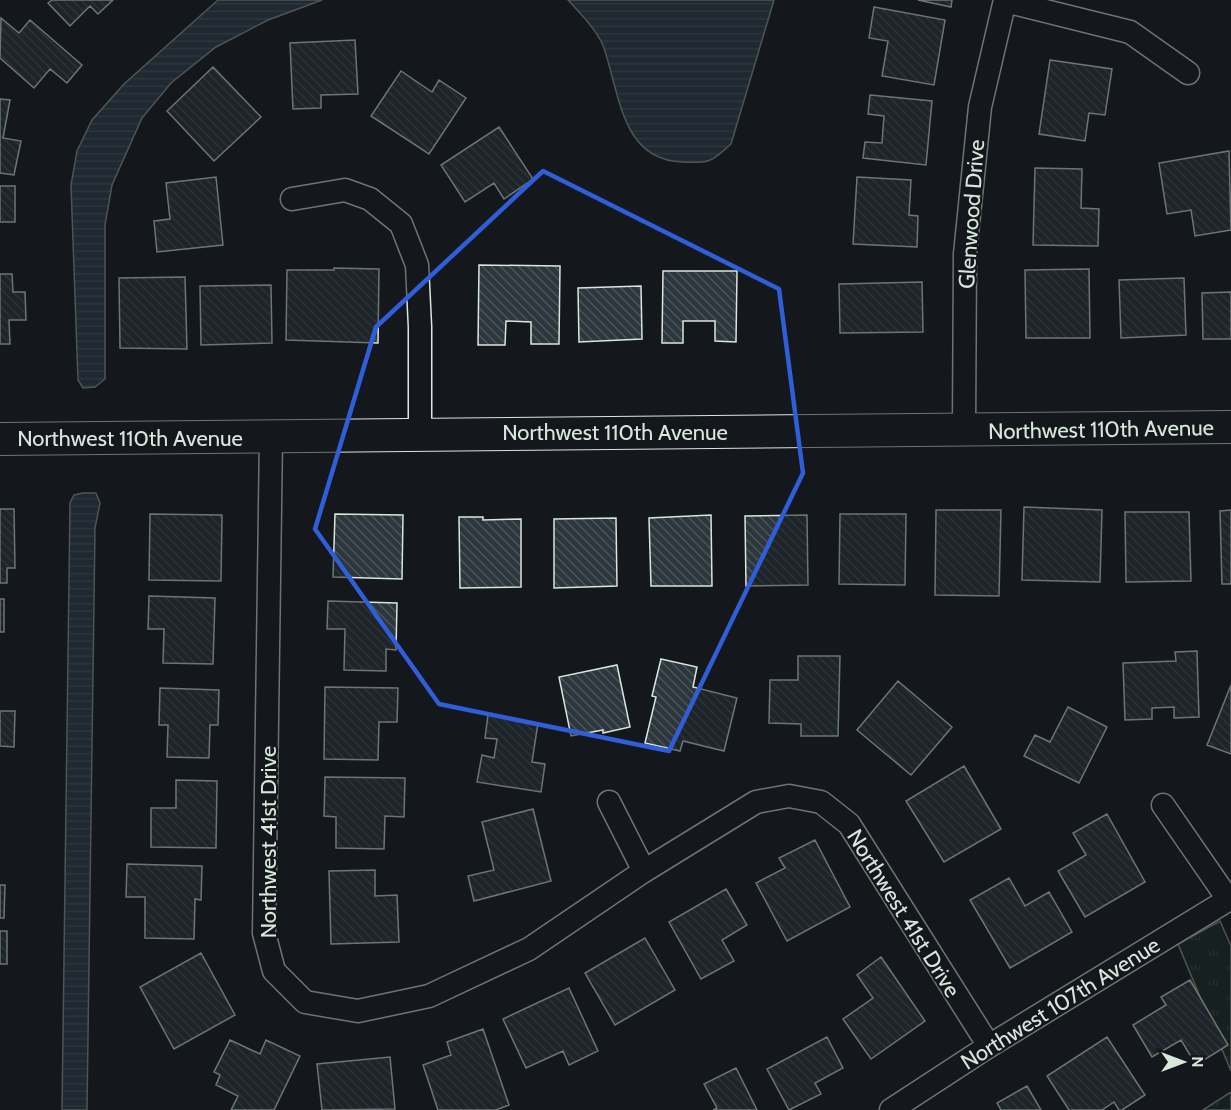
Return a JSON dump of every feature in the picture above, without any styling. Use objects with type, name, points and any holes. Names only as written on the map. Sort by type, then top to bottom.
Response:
[{"type":"street","points":[[1005,1],[1130,32],[1188,73]]},
{"type":"street","name":"Glenwood Drive","points":[[964,430],[965,254],[980,107],[1005,1]]},
{"type":"street","points":[[292,199],[345,190],[370,199],[401,224],[417,265],[420,327],[420,433]]},
{"type":"street","name":"Northwest 110th Avenue","points":[[0,438],[1231,427]]},
{"type":"street","name":"Northwest 41st Drive","points":[[270,436],[264,933],[274,971],[305,1002],[358,1011],[429,996],[529,949],[644,871],[756,802],[789,796],[820,802],[849,824],[989,1046]]},
{"type":"street","points":[[609,802],[644,871]]},
{"type":"street","points":[[1163,805],[1230,898]]},
{"type":"street","name":"Northwest 107th Avenue","points":[[891,1110],[989,1046],[1230,898]]},
{"type":"highlighted area","points":[[543,171],[779,289],[803,473],[669,751],[439,704],[315,529],[376,327]]},
{"type":"green space","points":[[1220,921],[1231,946],[1231,1071],[1178,944]]},
{"type":"green space","points":[[1231,1092],[1231,1110],[1203,1110]]},
{"type":"water","points":[[218,0],[322,0],[268,20],[216,47],[171,83],[142,118],[112,185],[105,225],[105,379],[95,387],[83,388],[78,380],[71,185],[77,151],[92,120],[124,84]]},
{"type":"water","points":[[568,0],[774,0],[731,144],[714,158],[704,162],[682,162],[664,159],[650,152],[638,142],[623,114],[602,43],[591,26]]},
{"type":"water","points":[[96,493],[100,503],[95,528],[87,1110],[62,1110],[70,503],[74,495]]},
{"type":"building","points":[[52,0],[113,0],[98,14],[90,6],[70,26],[48,3]]},
{"type":"building","points":[[918,0],[952,0],[951,7]]},
{"type":"building","points":[[874,7],[945,20],[934,85],[882,76],[888,41],[869,38]]},
{"type":"building","points":[[1,18],[19,33],[30,20],[82,65],[67,83],[50,69],[34,88],[0,58]]},
{"type":"building","points":[[355,40],[358,94],[321,95],[321,108],[293,109],[290,43]]},
{"type":"building","points":[[1050,60],[1112,69],[1105,115],[1089,113],[1085,141],[1039,134]]},
{"type":"building","points":[[213,67],[261,117],[214,161],[167,111]]},
{"type":"building","points":[[401,71],[432,92],[439,80],[466,98],[429,154],[371,116]]},
{"type":"building","points":[[870,95],[932,101],[926,165],[863,158],[865,142],[882,143],[884,116],[868,114]]},
{"type":"building","points":[[0,99],[10,100],[3,138],[21,141],[14,175],[0,173]]},
{"type":"building","points":[[499,127],[533,179],[504,199],[494,183],[465,202],[441,165]]},
{"type":"building","points":[[1229,151],[1231,230],[1195,236],[1191,210],[1167,214],[1159,163]]},
{"type":"building","points":[[1035,168],[1082,169],[1081,208],[1099,209],[1098,246],[1033,245]]},
{"type":"building","points":[[216,177],[223,245],[157,252],[154,221],[170,219],[166,183]]},
{"type":"building","points":[[857,177],[911,180],[909,215],[918,216],[917,247],[853,244]]},
{"type":"building","points":[[0,186],[15,186],[15,222],[0,222]]},
{"type":"building","points":[[479,265],[560,266],[559,344],[531,344],[531,322],[506,321],[505,345],[478,345]]},
{"type":"building","points":[[334,268],[379,269],[378,343],[286,340],[287,270],[334,270]]},
{"type":"building","points":[[1089,269],[1090,338],[1026,338],[1025,270]]},
{"type":"building","points":[[663,271],[737,271],[736,342],[715,341],[715,321],[683,321],[683,343],[662,343]]},
{"type":"building","points":[[0,274],[12,274],[13,292],[25,292],[26,320],[9,320],[10,344],[0,344]]},
{"type":"building","points":[[185,277],[187,349],[120,348],[119,278]]},
{"type":"building","points":[[1184,278],[1186,335],[1121,338],[1119,280]]},
{"type":"building","points":[[922,282],[923,332],[840,333],[839,284]]},
{"type":"building","points":[[271,285],[272,343],[201,345],[200,286]]},
{"type":"building","points":[[641,286],[642,339],[579,342],[578,288]]},
{"type":"building","points":[[1231,292],[1231,339],[1203,339],[1202,293]]},
{"type":"building","points":[[1024,507],[1102,510],[1100,582],[1022,580]]},
{"type":"building","points":[[0,509],[14,509],[15,568],[7,568],[7,583],[0,583]]},
{"type":"building","points":[[936,510],[1001,510],[999,596],[935,595]]},
{"type":"building","points":[[1231,510],[1231,584],[1222,584],[1220,511]]},
{"type":"building","points":[[1125,512],[1189,512],[1191,581],[1126,582]]},
{"type":"building","points":[[150,514],[222,515],[221,581],[149,580]]},
{"type":"building","points":[[335,514],[403,515],[402,579],[333,577]]},
{"type":"building","points":[[840,514],[906,514],[905,585],[839,584]]},
{"type":"building","points":[[711,515],[712,586],[651,586],[649,518]]},
{"type":"building","points":[[807,515],[808,585],[746,586],[745,516]]},
{"type":"building","points":[[459,517],[483,517],[483,520],[521,519],[521,587],[460,588]]},
{"type":"building","points":[[616,518],[617,586],[554,588],[554,519]]},
{"type":"building","points":[[149,596],[215,598],[213,664],[163,663],[164,629],[148,629]]},
{"type":"building","points":[[0,599],[4,599],[4,632],[0,632]]},
{"type":"building","points":[[328,601],[397,603],[396,650],[386,649],[386,671],[344,670],[345,629],[327,629]]},
{"type":"building","points":[[1197,651],[1199,717],[1174,718],[1174,707],[1152,708],[1152,719],[1125,720],[1123,663],[1176,661],[1175,652]]},
{"type":"building","points":[[798,656],[840,656],[838,736],[801,736],[801,724],[769,723],[770,680],[798,680]]},
{"type":"building","points":[[661,659],[697,667],[693,687],[737,698],[724,751],[683,741],[680,751],[645,743],[656,697],[652,696]]},
{"type":"building","points":[[617,665],[630,727],[603,733],[603,730],[571,736],[559,677]]},
{"type":"building","points":[[898,681],[952,727],[911,775],[857,730]]},
{"type":"building","points":[[1231,685],[1231,754],[1207,745]]},
{"type":"building","points":[[325,687],[398,688],[397,722],[379,722],[378,760],[324,759]]},
{"type":"building","points":[[160,688],[219,690],[218,725],[210,725],[209,758],[167,757],[168,725],[159,725]]},
{"type":"building","points":[[1068,707],[1107,727],[1079,783],[1024,756],[1035,735],[1050,742]]},
{"type":"building","points":[[0,711],[15,711],[14,747],[0,746]]},
{"type":"building","points":[[488,715],[538,723],[532,762],[545,764],[541,792],[477,782],[482,755],[494,758],[497,739],[485,738]]},
{"type":"building","points":[[964,766],[1001,829],[944,862],[906,801]]},
{"type":"building","points":[[325,777],[405,778],[404,817],[385,816],[384,849],[336,848],[336,817],[324,816]]},
{"type":"building","points":[[176,780],[217,781],[216,848],[151,847],[151,808],[176,808]]},
{"type":"building","points":[[533,809],[551,881],[474,901],[468,876],[494,870],[482,822]]},
{"type":"building","points":[[1107,814],[1145,882],[1085,917],[1058,871],[1086,855],[1073,833]]},
{"type":"building","points":[[815,840],[850,907],[787,941],[756,883],[785,868],[779,858]]},
{"type":"building","points":[[127,864],[202,866],[201,900],[195,899],[194,939],[145,938],[145,897],[126,897]]},
{"type":"building","points":[[375,870],[375,896],[397,895],[399,942],[331,944],[329,871]]},
{"type":"building","points":[[1009,878],[1025,906],[1049,892],[1072,932],[1010,968],[970,900]]},
{"type":"building","points":[[0,885],[5,885],[4,918],[0,918]]},
{"type":"building","points":[[726,889],[747,925],[722,940],[734,961],[701,979],[669,922]]},
{"type":"building","points":[[0,931],[7,931],[7,964],[0,964]]},
{"type":"building","points":[[645,938],[675,990],[615,1025],[585,973]]},
{"type":"building","points":[[201,953],[235,1015],[174,1049],[140,987]]},
{"type":"building","points":[[881,957],[925,1021],[871,1059],[843,1019],[873,998],[857,975]]},
{"type":"building","points":[[1190,980],[1228,1045],[1196,1065],[1181,1040],[1152,1057],[1133,1025],[1166,1005],[1161,997]]},
{"type":"building","points":[[569,988],[598,1051],[569,1065],[563,1051],[526,1068],[503,1019]]},
{"type":"building","points":[[483,1029],[509,1105],[496,1110],[438,1110],[423,1065],[451,1055],[447,1042]]},
{"type":"building","points":[[827,1037],[843,1068],[815,1083],[821,1094],[789,1110],[767,1069]]},
{"type":"building","points":[[1107,1037],[1145,1095],[1122,1110],[1119,1110],[1114,1102],[1102,1110],[1069,1110],[1047,1076]]},
{"type":"building","points":[[230,1040],[260,1054],[266,1040],[300,1056],[274,1110],[231,1110],[238,1096],[216,1085],[220,1075],[214,1072]]},
{"type":"building","points":[[390,1057],[395,1109],[322,1110],[317,1064]]},
{"type":"building","points":[[736,1068],[757,1110],[713,1110],[717,1108],[704,1084]]},
{"type":"building","points":[[1027,1086],[1041,1110],[1001,1110],[997,1103]]}]
